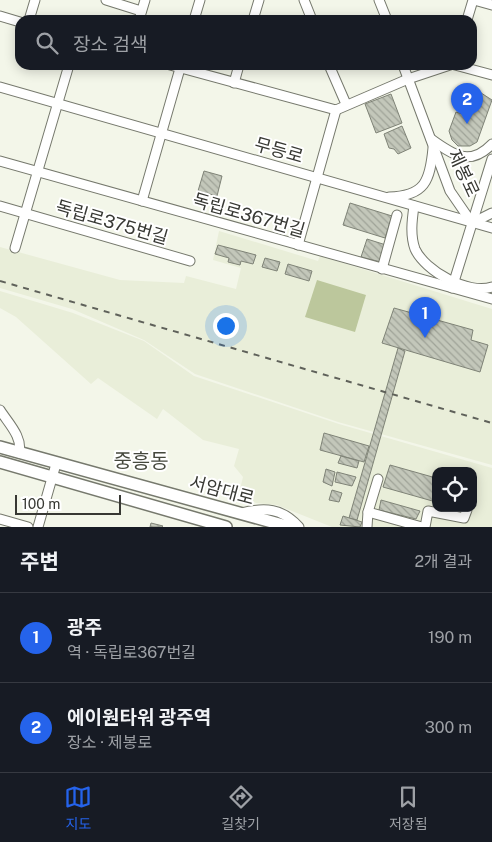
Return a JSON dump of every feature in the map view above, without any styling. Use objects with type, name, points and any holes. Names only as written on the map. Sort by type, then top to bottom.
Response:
[{"type":"main road","name":"서암대로","points":[[0,447],[290,527]]},
{"type":"main road","name":"서암대로","points":[[0,462],[221,526]]},
{"type":"street","points":[[30,15],[35,0]]},
{"type":"street","points":[[106,0],[142,11]]},
{"type":"street","points":[[141,15],[144,0]]},
{"type":"street","points":[[196,15],[200,0]]},
{"type":"street","points":[[254,15],[259,0]]},
{"type":"street","points":[[304,0],[310,15]]},
{"type":"street","points":[[379,0],[385,15]]},
{"type":"street","points":[[469,15],[474,0],[492,5]]},
{"type":"street","points":[[0,16],[15,20]]},
{"type":"street","points":[[15,248],[68,70]]},
{"type":"street","points":[[142,201],[163,133],[179,70]]},
{"type":"street","points":[[194,70],[336,110]]},
{"type":"street","points":[[234,82],[238,70]]},
{"type":"street","points":[[331,70],[346,104]]},
{"type":"street","name":"제봉로","points":[[405,70],[450,191],[472,223]]},
{"type":"street","points":[[298,245],[336,110],[346,104],[435,70]]},
{"type":"street","points":[[474,70],[492,75]]},
{"type":"street","name":"무등로","points":[[0,87],[492,228]]},
{"type":"street","points":[[382,197],[406,196],[420,189],[430,174],[432,142],[450,153],[461,157],[479,155],[492,144]]},
{"type":"street","points":[[453,285],[492,159]]},
{"type":"street","name":"독립로367번길","points":[[0,161],[382,269],[453,285]]},
{"type":"street","name":"독립로375번길","points":[[0,206],[190,261]]},
{"type":"street","points":[[414,206],[412,234],[416,250],[438,274],[453,285],[492,300]]},
{"type":"street","points":[[472,223],[492,213]]},
{"type":"street","points":[[382,269],[398,215]]},
{"type":"street","points":[[453,285],[480,288],[492,287]]},
{"type":"street","points":[[0,410],[16,434],[21,446],[19,453]]},
{"type":"street","points":[[38,527],[56,464]]},
{"type":"street","points":[[368,527],[368,512],[378,479]]},
{"type":"street","points":[[239,513],[262,508],[290,516],[299,527]]},
{"type":"street","points":[[368,512],[423,527],[428,510],[432,511]]},
{"type":"street","points":[[437,512],[464,518],[466,512]]},
{"type":"street","points":[[0,519],[28,527]]},
{"type":"shaded area","points":[[219,231],[318,261],[320,256],[492,309],[492,465],[338,422],[195,374],[144,340],[72,309],[0,288],[0,247],[120,280],[184,283],[186,276],[236,289],[241,268],[213,260]]},
{"type":"shaded area","points":[[0,291],[73,313],[144,341],[194,376],[339,424],[492,468],[492,527],[332,527],[277,505],[256,503],[239,493],[243,477],[234,466],[239,449],[203,440],[163,409],[157,419],[98,378],[91,384],[16,317],[0,308]]},
{"type":"green space","points":[[317,280],[366,295],[355,332],[305,317]]},
{"type":"building","points":[[478,91],[492,100],[477,142],[470,146],[458,146],[452,140],[449,131],[456,112],[469,116]]},
{"type":"building","points":[[391,94],[402,123],[376,133],[365,104]]},
{"type":"building","points":[[402,126],[411,148],[398,154],[394,149],[389,148],[384,134]]},
{"type":"building","points":[[204,171],[222,176],[217,196],[198,191]]},
{"type":"building","points":[[350,203],[392,216],[385,238],[343,225]]},
{"type":"building","points":[[367,239],[386,245],[381,262],[361,257]]},
{"type":"building","points":[[218,245],[256,255],[253,264],[241,261],[240,265],[228,262],[229,258],[215,254]]},
{"type":"building","points":[[265,258],[280,262],[277,271],[262,267]]},
{"type":"building","points":[[288,264],[312,271],[309,281],[285,274]]},
{"type":"building","points":[[394,308],[473,330],[471,340],[488,345],[480,372],[382,343]]},
{"type":"building","points":[[398,348],[405,351],[357,520],[349,518]]},
{"type":"building","points":[[324,433],[369,446],[364,462],[320,450]]},
{"type":"building","points":[[341,456],[359,461],[357,468],[338,463]]},
{"type":"building","points":[[390,465],[432,477],[432,501],[383,487]]},
{"type":"building","points":[[326,469],[335,472],[332,486],[323,482]]},
{"type":"building","points":[[337,472],[356,477],[352,486],[335,482]]},
{"type":"building","points":[[332,490],[342,493],[339,502],[329,500]]},
{"type":"building","points":[[381,500],[420,511],[416,519],[379,510]]},
{"type":"building","points":[[343,516],[362,522],[360,527],[340,525]]},
{"type":"building","points":[[151,523],[163,526],[150,527]]},
{"type":"railway","points":[[0,281],[492,423]]},
{"type":"place","name":"에이원타워 광주역","points":[[467,124]]},
{"type":"place","name":"광주","points":[[425,338]]},
{"type":"district","name":"중흥동","points":[[141,461]]}]
